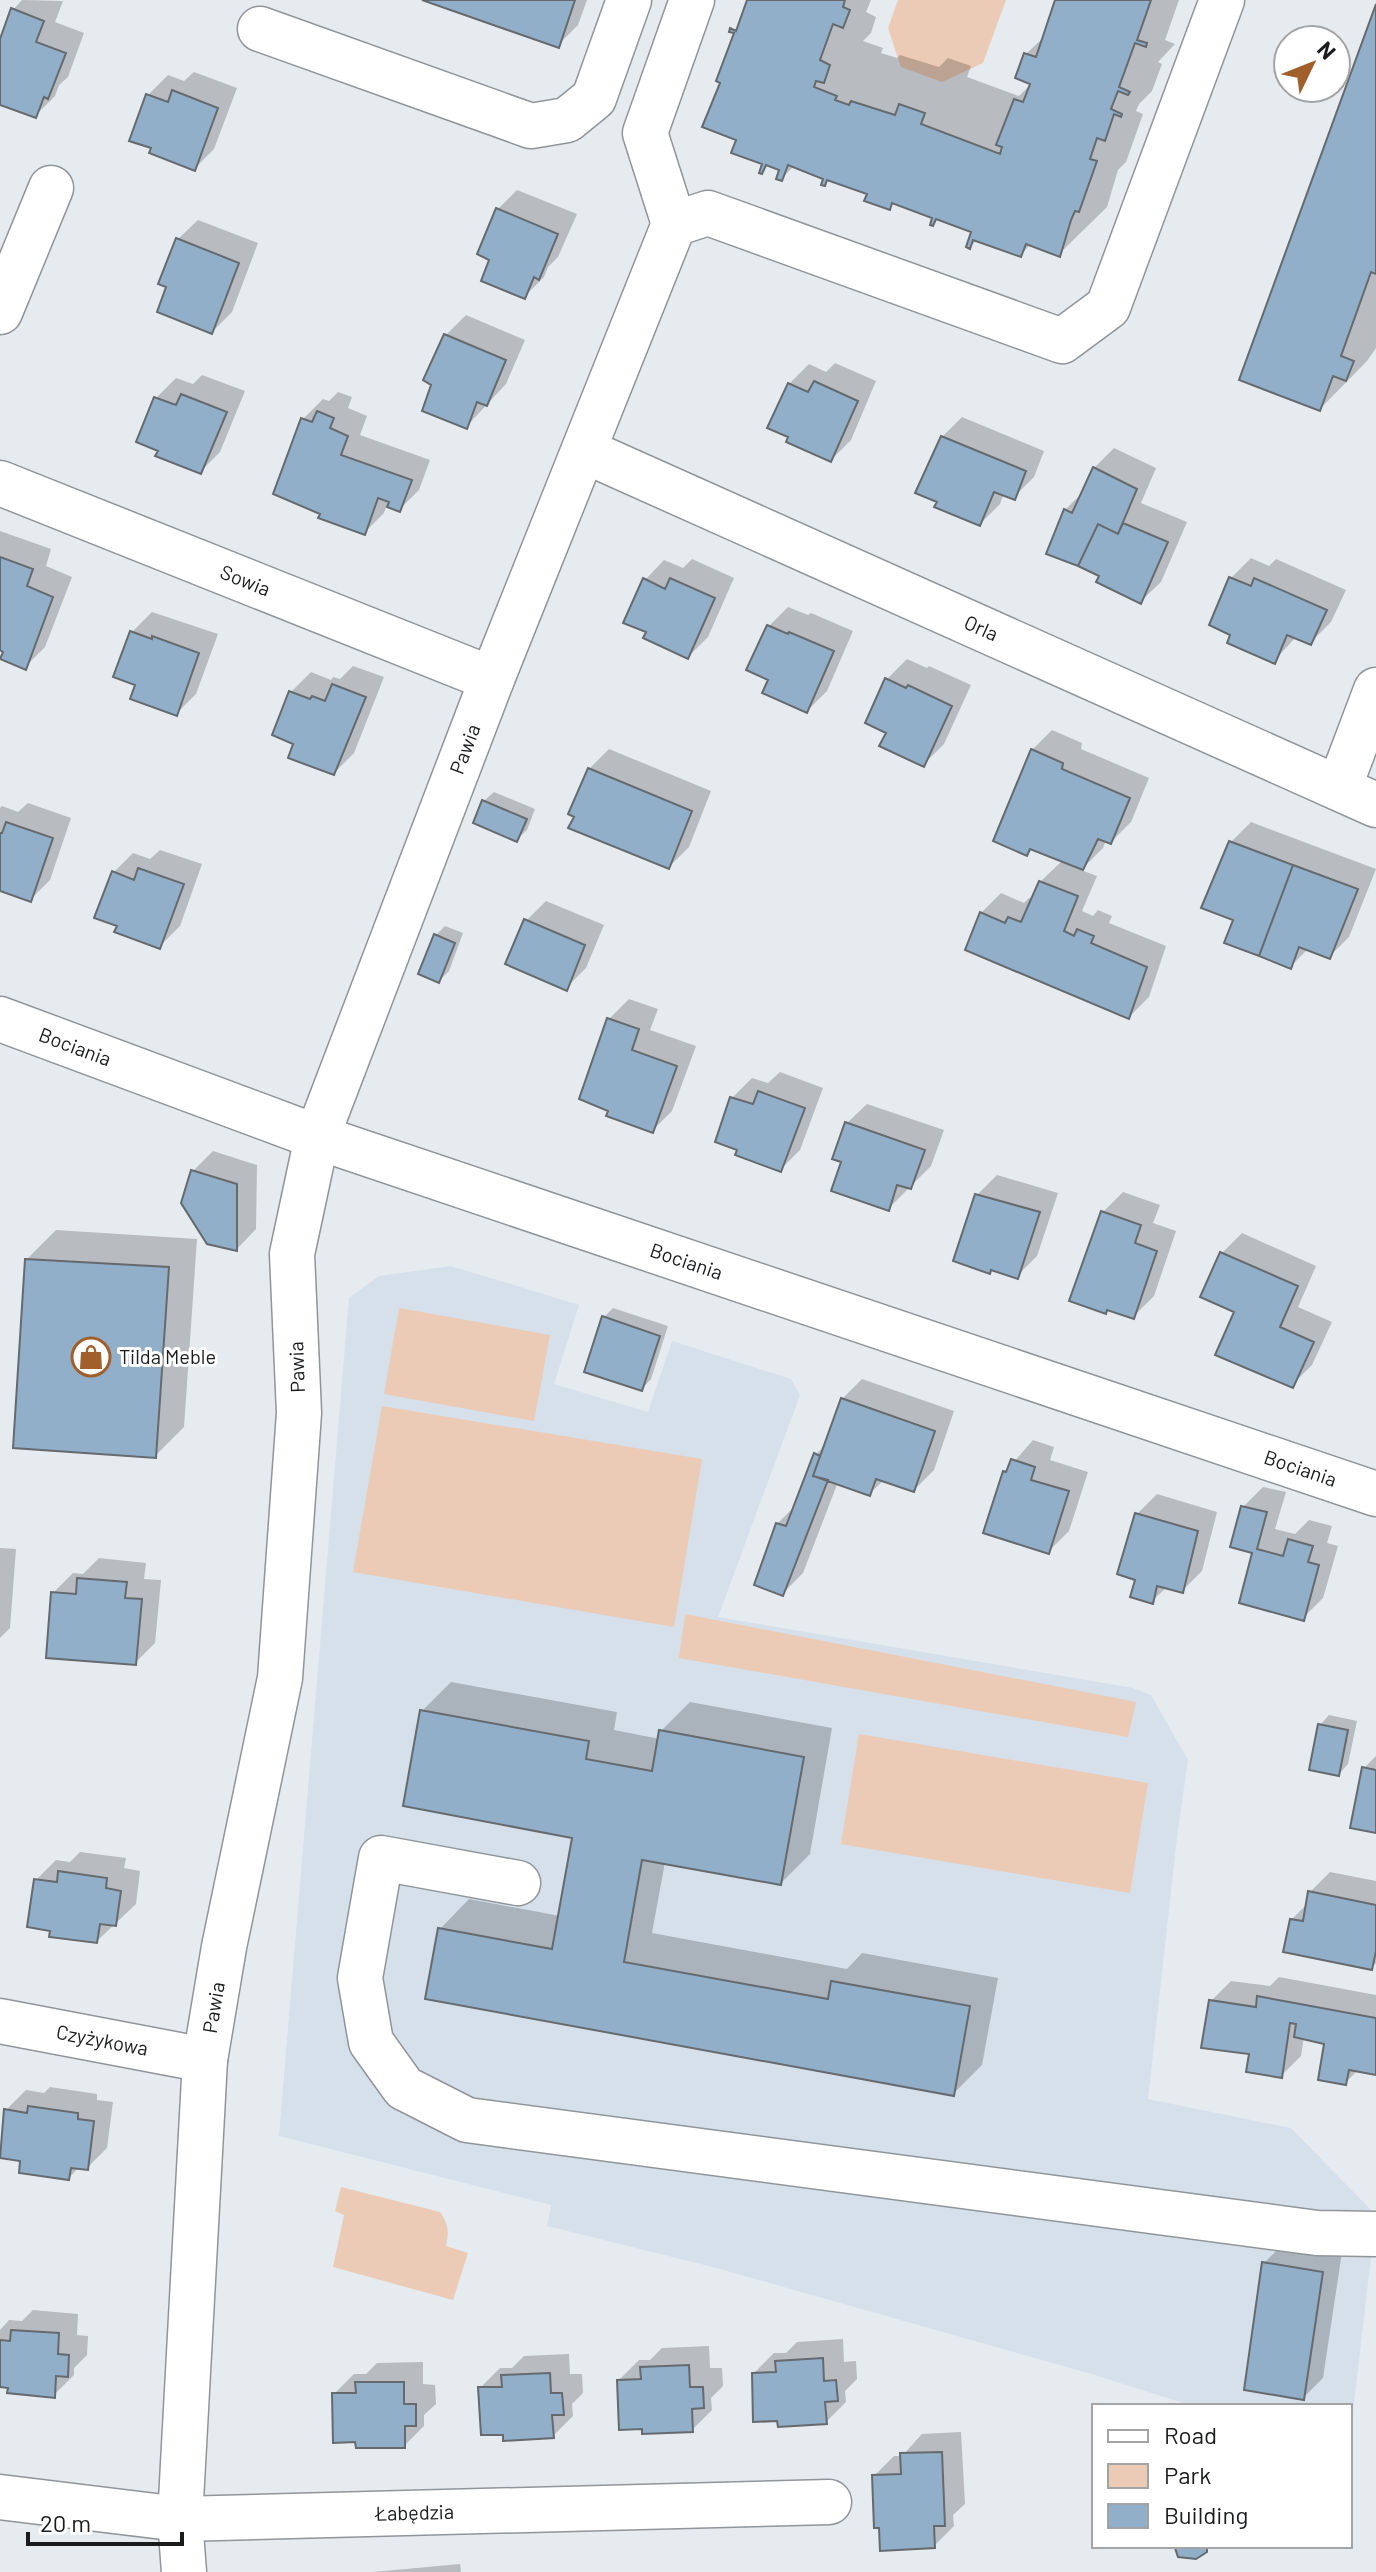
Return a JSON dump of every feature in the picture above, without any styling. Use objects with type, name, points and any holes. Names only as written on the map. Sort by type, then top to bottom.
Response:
[{"type":"street","points":[[260,29],[531,126],[567,120],[594,98],[629,0]]},
{"type":"street","points":[[692,0],[645,133],[674,224],[708,213],[1062,341],[1108,307],[1222,0]]},
{"type":"street","points":[[0,312],[51,188]]},
{"type":"street","name":"Pawia","points":[[184,2572],[180,2519],[205,2060],[224,1947],[280,1678],[299,1413],[292,1254],[317,1137],[492,679],[674,224]]},
{"type":"street","name":"Orla","points":[[585,451],[1358,796]]},
{"type":"street","name":"Sowia","points":[[0,483],[492,679]]},
{"type":"street","points":[[1358,796],[1376,690]]},
{"type":"street","name":"Bociania","points":[[1,1028],[1376,1494]]},
{"type":"street","points":[[518,1883],[381,1858],[360,1978],[371,2042],[404,2088],[467,2120],[1317,2233],[1376,2234]]},
{"type":"street","name":"Czyżykowa","points":[[0,2021],[205,2060]]},
{"type":"street","name":"Łabędzia","points":[[0,2497],[180,2519],[829,2502]]},
{"type":"shaded area","points":[[451,1266],[579,1305],[554,1384],[648,1412],[672,1341],[791,1379],[800,1395],[718,1617],[1133,1688],[1151,1695],[1188,1760],[1148,2099],[1291,2128],[1376,2215],[1352,2420],[1352,2404],[1187,2404],[713,2267],[547,2226],[551,2205],[279,2136],[349,1298],[379,1276]]},
{"type":"green space","points":[[898,0],[1006,0],[983,63],[942,82],[901,67],[888,28]]},
{"type":"green space","points":[[399,1308],[550,1335],[534,1421],[384,1394]]},
{"type":"green space","points":[[382,1406],[702,1459],[674,1627],[353,1572]]},
{"type":"green space","points":[[685,1614],[1136,1702],[1128,1737],[679,1658]]},
{"type":"green space","points":[[859,1734],[1148,1783],[1130,1893],[841,1844]]},
{"type":"green space","points":[[341,2187],[440,2212],[448,2229],[446,2246],[468,2253],[453,2300],[333,2267],[344,2215],[335,2211]]},
{"type":"building","points":[[422,0],[575,0],[559,48]]},
{"type":"building","points":[[747,0],[845,0],[843,7],[850,10],[843,28],[833,24],[820,60],[830,65],[824,83],[816,81],[814,87],[837,96],[835,100],[849,105],[851,101],[895,115],[899,104],[925,113],[921,124],[1000,154],[1002,147],[996,145],[1014,99],[1023,102],[1030,84],[1015,78],[1024,53],[1036,57],[1055,0],[1151,0],[1137,40],[1147,43],[1146,47],[1135,43],[1119,87],[1130,92],[1128,95],[1118,91],[1111,109],[1122,114],[1121,117],[1114,114],[1105,141],[1097,138],[1090,159],[1097,161],[1079,212],[1075,211],[1071,220],[1060,257],[1026,244],[1021,257],[973,240],[970,249],[966,247],[971,232],[936,219],[933,226],[930,225],[932,218],[892,203],[890,210],[864,201],[867,194],[827,180],[825,186],[821,185],[823,179],[788,165],[782,181],[776,179],[779,170],[766,165],[762,174],[759,173],[762,164],[731,153],[736,140],[702,127],[720,83],[716,81],[734,33],[729,32],[730,28],[736,31]]},
{"type":"building","points":[[1376,4],[1376,274],[1371,272],[1341,356],[1354,361],[1346,381],[1333,376],[1320,411],[1239,380],[1340,104],[1352,104],[1352,70]]},
{"type":"building","points":[[11,8],[44,21],[36,42],[66,53],[48,99],[44,97],[36,118],[0,105],[0,39]]},
{"type":"building","points":[[172,90],[218,108],[195,171],[149,153],[151,148],[129,141],[146,94],[168,102]]},
{"type":"building","points":[[496,208],[558,234],[539,280],[534,277],[525,299],[481,281],[489,260],[477,254]]},
{"type":"building","points":[[176,238],[239,263],[212,334],[157,312],[166,287],[158,284]]},
{"type":"building","points":[[444,334],[506,360],[487,406],[477,402],[467,429],[422,411],[431,385],[423,380]]},
{"type":"building","points":[[814,381],[858,401],[831,462],[786,442],[788,437],[767,428],[788,383],[808,392]]},
{"type":"building","points":[[181,394],[227,412],[201,474],[155,456],[158,451],[136,442],[154,397],[176,405]]},
{"type":"building","points":[[317,411],[334,418],[330,428],[348,436],[341,455],[412,480],[400,512],[387,507],[389,502],[378,498],[365,535],[318,518],[320,514],[273,494],[301,418],[312,422]]},
{"type":"building","points":[[941,436],[1026,471],[1015,500],[994,492],[980,526],[934,507],[937,502],[915,493]]},
{"type":"building","points":[[1093,467],[1137,489],[1118,534],[1098,524],[1078,566],[1046,554],[1064,509],[1072,513]]},
{"type":"building","points":[[1123,523],[1168,542],[1141,604],[1096,582],[1099,576],[1078,566],[1098,524],[1118,534]]},
{"type":"building","points":[[0,557],[33,569],[27,586],[53,597],[26,670],[0,659],[3,652],[0,650]]},
{"type":"building","points":[[1229,577],[1251,586],[1254,578],[1327,610],[1311,645],[1287,635],[1275,664],[1227,643],[1230,635],[1209,625]]},
{"type":"building","points":[[643,578],[665,589],[670,578],[715,598],[688,659],[643,638],[646,632],[623,623]]},
{"type":"building","points":[[767,625],[834,651],[807,713],[762,693],[768,680],[746,670]]},
{"type":"building","points":[[130,631],[199,653],[177,716],[130,699],[135,685],[113,677]]},
{"type":"building","points":[[885,678],[906,688],[908,685],[952,706],[924,767],[879,746],[886,733],[865,723]]},
{"type":"building","points":[[332,684],[366,697],[334,775],[288,758],[293,744],[272,735],[289,691],[325,701]]},
{"type":"building","points":[[1031,749],[1063,763],[1062,769],[1130,798],[1111,844],[1098,839],[1083,870],[1030,849],[1027,856],[993,841]]},
{"type":"building","points":[[588,768],[692,811],[669,869],[568,828],[574,817],[568,814]]},
{"type":"building","points":[[482,800],[527,819],[517,842],[473,823]]},
{"type":"building","points":[[6,822],[53,838],[31,902],[0,891],[0,833]]},
{"type":"building","points":[[1229,841],[1293,865],[1259,956],[1224,943],[1233,920],[1201,908]]},
{"type":"building","points":[[1293,865],[1358,889],[1330,959],[1299,947],[1291,969],[1259,956]]},
{"type":"building","points":[[138,868],[184,884],[160,949],[114,932],[117,926],[94,918],[112,871],[134,880]]},
{"type":"building","points":[[1039,881],[1078,896],[1064,931],[1074,936],[1077,929],[1094,936],[1091,943],[1147,967],[1129,1019],[965,950],[980,912],[1005,923],[1008,917],[1021,922]]},
{"type":"building","points":[[524,919],[585,945],[567,991],[505,964]]},
{"type":"building","points":[[434,934],[455,943],[439,983],[418,974]]},
{"type":"building","points":[[607,1018],[639,1029],[632,1050],[677,1066],[653,1133],[606,1116],[608,1111],[579,1099]]},
{"type":"building","points":[[758,1091],[805,1108],[781,1172],[735,1155],[737,1150],[715,1142],[730,1097],[753,1104]]},
{"type":"building","points":[[845,1122],[925,1150],[911,1189],[897,1185],[889,1211],[831,1191],[841,1162],[832,1159]]},
{"type":"building","points":[[191,1170],[237,1184],[237,1251],[207,1244],[181,1203]]},
{"type":"building","points":[[975,1194],[1040,1212],[1018,1279],[991,1270],[990,1274],[953,1261]]},
{"type":"building","points":[[1101,1211],[1141,1225],[1135,1243],[1157,1251],[1134,1319],[1107,1310],[1106,1314],[1069,1301]]},
{"type":"building","points":[[1220,1252],[1298,1286],[1280,1327],[1314,1342],[1293,1388],[1215,1355],[1234,1312],[1200,1297]]},
{"type":"building","name":"Tilda Meble","points":[[25,1259],[169,1267],[156,1458],[13,1448]]},
{"type":"building","points":[[602,1316],[660,1336],[642,1391],[584,1372]]},
{"type":"building","points":[[841,1398],[935,1431],[914,1492],[876,1479],[870,1496],[813,1476]]},
{"type":"building","points":[[814,1453],[820,1456],[813,1476],[828,1480],[783,1596],[754,1585],[776,1523],[786,1526]]},
{"type":"building","points":[[1011,1459],[1035,1467],[1031,1480],[1069,1491],[1049,1554],[983,1533],[1003,1471],[1006,1472]]},
{"type":"building","points":[[1241,1506],[1267,1512],[1257,1549],[1283,1556],[1288,1539],[1313,1546],[1308,1562],[1319,1565],[1304,1621],[1239,1603],[1252,1553],[1230,1547]]},
{"type":"building","points":[[1135,1513],[1198,1531],[1183,1593],[1157,1586],[1153,1604],[1130,1597],[1135,1580],[1117,1574]]},
{"type":"building","points":[[77,1578],[127,1582],[125,1598],[142,1599],[136,1665],[46,1658],[51,1592],[76,1594]]},
{"type":"building","points":[[420,1710],[589,1741],[586,1759],[652,1771],[659,1730],[804,1757],[781,1885],[642,1860],[624,1962],[828,1999],[831,1981],[970,2006],[954,2096],[425,1999],[438,1928],[552,1949],[572,1838],[403,1806]]},
{"type":"building","points":[[1318,1724],[1348,1730],[1339,1776],[1309,1770]]},
{"type":"building","points":[[1362,1767],[1376,1770],[1376,1833],[1350,1828]]},
{"type":"building","points":[[58,1871],[107,1878],[106,1888],[121,1891],[116,1926],[100,1924],[97,1943],[49,1937],[50,1931],[27,1927],[34,1879],[57,1882]]},
{"type":"building","points":[[1308,1891],[1376,1905],[1376,1951],[1372,1970],[1283,1952],[1290,1919],[1303,1921]]},
{"type":"building","points":[[1257,1996],[1376,2018],[1376,2075],[1349,2070],[1346,2085],[1318,2080],[1324,2044],[1294,2037],[1296,2024],[1290,2023],[1282,2078],[1246,2072],[1249,2054],[1201,2048],[1209,2000],[1256,2007]]},
{"type":"building","points":[[28,2106],[78,2113],[78,2119],[94,2121],[88,2170],[71,2168],[69,2180],[19,2173],[20,2161],[0,2158],[4,2109],[27,2113]]},
{"type":"building","points":[[1262,2262],[1323,2272],[1304,2400],[1244,2390]]},
{"type":"building","points":[[11,2330],[59,2333],[58,2354],[69,2355],[68,2377],[56,2376],[55,2398],[7,2393],[8,2388],[0,2387],[0,2340],[10,2341]]},
{"type":"building","points":[[823,2358],[824,2381],[836,2380],[838,2401],[825,2402],[827,2424],[778,2427],[777,2421],[753,2422],[752,2373],[776,2372],[775,2361]]},
{"type":"building","points":[[689,2365],[690,2387],[703,2387],[704,2408],[692,2409],[693,2432],[642,2434],[642,2429],[619,2430],[617,2380],[641,2379],[640,2367]]},
{"type":"building","points":[[550,2373],[551,2393],[562,2393],[564,2415],[552,2415],[554,2438],[503,2441],[503,2435],[481,2435],[478,2387],[502,2387],[501,2375]]},
{"type":"building","points":[[355,2382],[404,2382],[404,2404],[416,2404],[416,2426],[405,2426],[405,2448],[356,2448],[355,2442],[333,2443],[332,2393],[356,2393]]},
{"type":"building","points":[[942,2452],[945,2526],[934,2526],[935,2548],[880,2551],[879,2528],[874,2528],[872,2475],[901,2474],[900,2453]]},
{"type":"building","points":[[1175,2548],[1207,2548],[1207,2552],[1196,2559],[1178,2557]]},
{"type":"place","name":"Tilda Meble","points":[[91,1357]]}]
